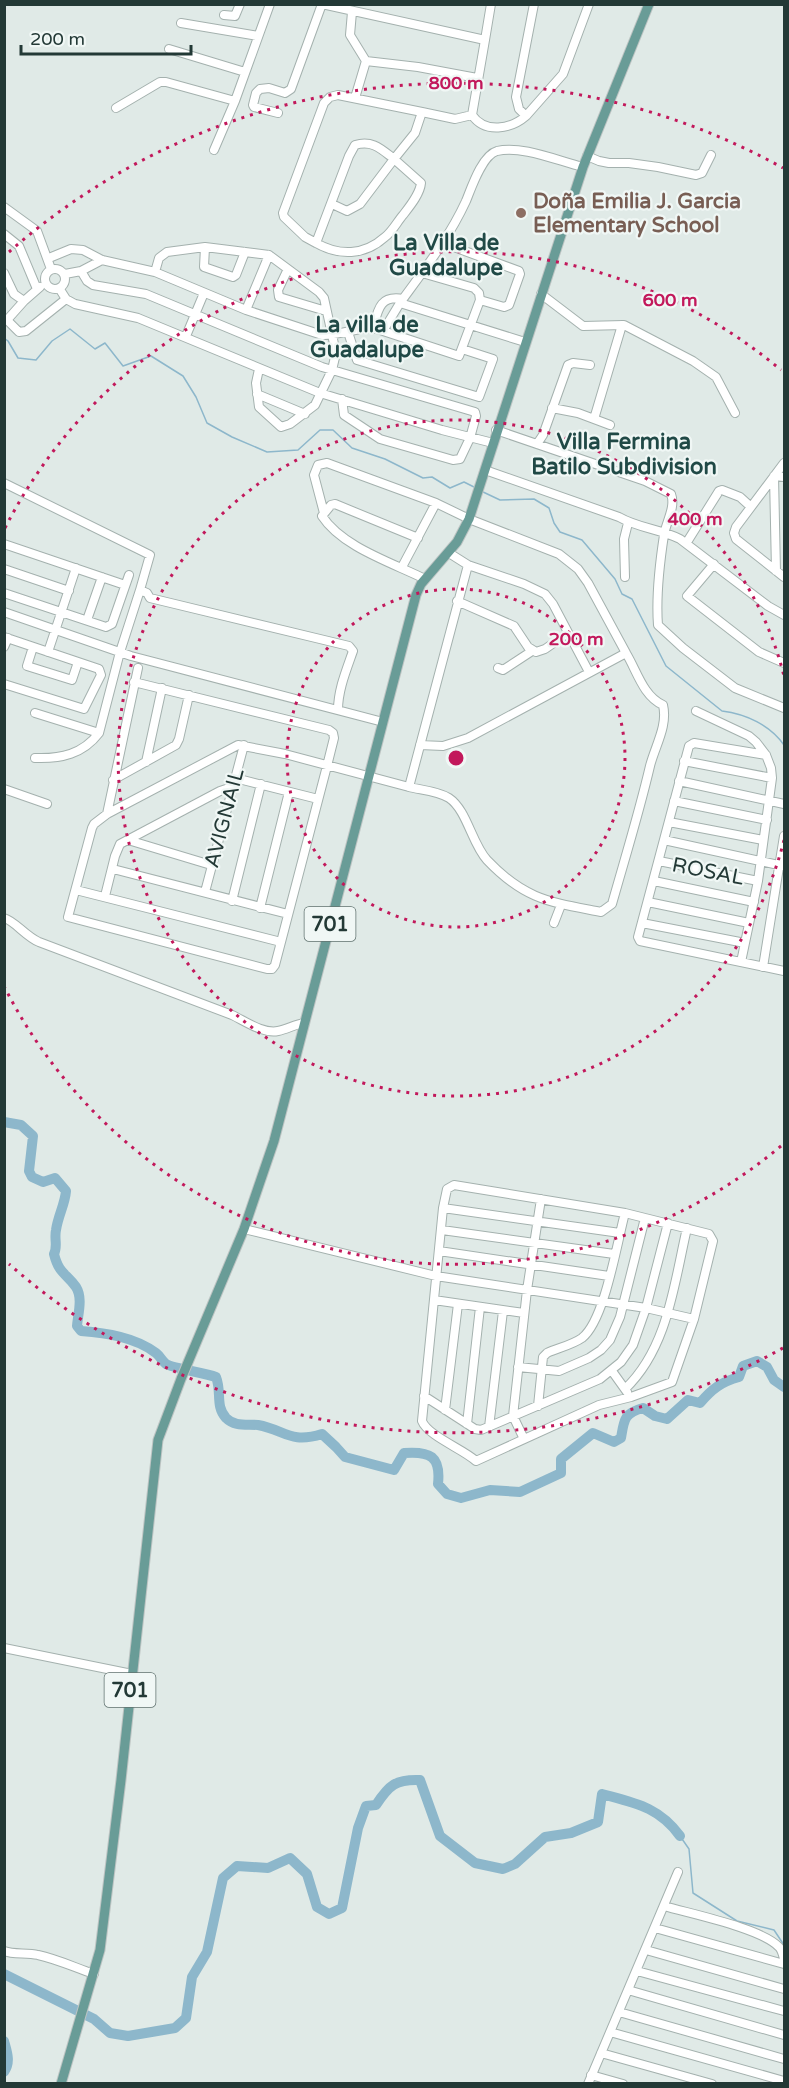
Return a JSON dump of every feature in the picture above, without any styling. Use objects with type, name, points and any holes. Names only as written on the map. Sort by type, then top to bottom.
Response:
[{"type":"main road","name":"701","points":[[61,2084],[100,1950],[117,1818],[158,1440],[189,1358],[244,1229],[274,1141],[416,595],[425,579],[449,553],[469,519],[583,167],[649,4]]},
{"type":"street","points":[[224,15],[236,16],[240,4]]},
{"type":"street","points":[[214,150],[235,101],[270,4]]},
{"type":"street","points":[[278,113],[253,106],[256,93],[260,89],[269,88],[285,93],[291,89],[322,4],[485,40]]},
{"type":"street","points":[[491,4],[472,115],[475,120],[487,127],[502,128],[514,125],[526,116],[563,74],[589,4]]},
{"type":"street","points":[[526,116],[519,109],[516,97],[534,4]]},
{"type":"street","points":[[352,12],[350,35],[366,61],[355,98]]},
{"type":"street","points":[[181,23],[258,36]]},
{"type":"street","points":[[168,49],[245,72]]},
{"type":"street","points":[[366,61],[418,67],[477,78]]},
{"type":"street","points":[[116,108],[160,82],[166,81],[235,101]]},
{"type":"street","points":[[316,243],[349,156],[356,145],[364,142],[374,144],[420,181],[421,186],[410,207],[386,237],[371,246],[348,254],[323,248],[304,237],[283,213],[324,103],[330,97],[338,95],[455,119],[472,115]]},
{"type":"street","points":[[332,204],[347,211],[360,204],[415,133],[422,112]]},
{"type":"street","points":[[383,331],[443,243],[466,202],[476,175],[494,152],[531,152],[583,167]]},
{"type":"street","points":[[587,156],[599,162],[658,167],[696,176],[702,173],[711,155]]},
{"type":"street","points":[[4,207],[37,231],[49,258],[51,269]]},
{"type":"street","points":[[4,234],[18,245],[37,289]]},
{"type":"street","points":[[443,243],[519,271],[520,274],[507,307],[480,300]]},
{"type":"street","points":[[155,272],[159,258],[163,255],[197,247],[269,255],[322,295],[336,357],[315,405],[286,427],[281,427],[259,407],[257,394],[259,369]]},
{"type":"street","points":[[205,247],[204,267],[233,277],[236,275],[245,252]]},
{"type":"street","points":[[49,258],[76,249],[90,252],[102,260],[155,272],[246,310],[310,332],[332,335],[373,328],[458,356],[461,354],[480,300],[479,293],[474,288],[422,273]]},
{"type":"street","points":[[246,310],[269,255]]},
{"type":"street","points":[[64,274],[81,271],[102,260]]},
{"type":"street","points":[[45,282],[52,289],[59,288],[65,282],[64,274],[60,270],[51,269]]},
{"type":"street","points":[[51,269],[46,274],[45,282],[7,320],[19,332],[26,331],[66,299]]},
{"type":"street","points":[[288,269],[278,290],[279,297],[327,311]]},
{"type":"street","points":[[81,271],[87,281],[93,285],[146,294],[332,370],[475,412],[476,416],[470,438],[460,459],[453,460],[382,440],[344,416],[342,399]]},
{"type":"street","points":[[4,273],[14,294],[24,301]]},
{"type":"street","points":[[59,288],[66,299],[87,308],[126,314],[186,336],[320,393],[493,443]]},
{"type":"street","points":[[186,336],[204,293]]},
{"type":"street","points":[[541,294],[583,326],[622,325],[662,344],[709,371],[721,383],[735,413]]},
{"type":"street","points":[[373,328],[382,303],[393,297],[525,342]]},
{"type":"street","points":[[594,418],[622,325]]},
{"type":"street","points":[[348,332],[357,360],[479,397],[493,359],[462,349]]},
{"type":"street","points":[[537,444],[543,435],[568,365],[573,363],[590,365]]},
{"type":"street","points":[[257,394],[305,414]]},
{"type":"street","points":[[552,408],[578,413],[610,425]]},
{"type":"street","points":[[496,430],[645,482],[671,494],[673,500],[664,532],[661,561],[658,625],[683,648],[735,688],[784,708]]},
{"type":"street","points":[[134,682],[329,730],[333,733],[334,738],[327,766],[275,965],[272,969],[267,969],[68,917],[94,824],[107,814],[233,748],[244,745],[327,766],[368,776],[448,798],[457,807],[488,861],[525,892],[561,905],[601,912],[612,904],[665,714],[663,705],[655,701],[645,688],[588,583],[572,563],[559,554],[469,519],[436,503],[327,462],[318,465],[314,475],[324,513]]},
{"type":"street","points":[[784,463],[736,527],[736,539],[784,577]]},
{"type":"street","points":[[485,470],[619,517],[628,523],[664,532],[687,542],[768,606],[784,615]]},
{"type":"street","points":[[774,476],[784,477]]},
{"type":"street","points":[[774,476],[776,571]]},
{"type":"street","points":[[4,483],[150,555],[120,652],[99,733],[92,742],[73,754],[35,758]]},
{"type":"street","points":[[687,542],[719,491],[734,494],[751,507]]},
{"type":"street","points":[[402,567],[436,503]]},
{"type":"street","points":[[418,538],[335,504],[324,513],[322,518],[367,553],[425,579]]},
{"type":"street","points":[[626,577],[624,539],[628,523]]},
{"type":"street","points":[[4,544],[125,585]]},
{"type":"street","points":[[449,553],[468,565],[524,584],[545,594],[554,604],[589,672]]},
{"type":"street","points":[[714,564],[687,596],[759,652],[784,663]]},
{"type":"street","points":[[409,787],[468,565]]},
{"type":"street","points":[[48,652],[76,568]]},
{"type":"street","points":[[4,569],[69,591]]},
{"type":"street","points":[[4,593],[106,627],[112,624],[129,575]]},
{"type":"street","points":[[87,620],[102,577]]},
{"type":"street","points":[[140,590],[147,593],[150,598],[349,646],[353,651],[338,699],[338,710]]},
{"type":"street","points":[[457,601],[514,626],[532,651]]},
{"type":"street","points":[[4,612],[120,652],[383,722]]},
{"type":"street","points":[[498,668],[503,670],[532,651],[540,652],[568,633]]},
{"type":"street","points":[[4,647],[6,638],[99,669],[101,675],[84,709],[4,684]]},
{"type":"street","points":[[33,647],[27,666],[72,681],[78,662]]},
{"type":"street","points":[[420,745],[443,746],[468,738],[626,653]]},
{"type":"street","points":[[107,814],[138,668]]},
{"type":"street","points":[[146,762],[162,688]]},
{"type":"street","points":[[113,780],[176,745],[189,695]]},
{"type":"street","points":[[696,711],[756,741],[766,755],[771,768],[770,800],[758,881],[741,962]]},
{"type":"street","points":[[35,713],[99,733]]},
{"type":"street","points":[[766,755],[694,743],[690,746],[638,937],[640,941],[784,970]]},
{"type":"street","name":"AVIGNAIL","points":[[205,892],[210,865],[244,745]]},
{"type":"street","points":[[684,762],[772,778]]},
{"type":"street","points":[[235,778],[318,799]]},
{"type":"street","points":[[679,781],[784,804]]},
{"type":"street","points":[[232,901],[261,784]]},
{"type":"street","points":[[105,896],[120,844],[220,791],[232,787]]},
{"type":"street","points":[[4,789],[47,804]]},
{"type":"street","points":[[260,908],[289,792]]},
{"type":"street","points":[[674,801],[767,820]]},
{"type":"street","points":[[669,822],[763,840]]},
{"type":"street","points":[[763,967],[782,865],[784,836]]},
{"type":"street","points":[[128,840],[210,865]]},
{"type":"street","points":[[664,840],[782,865]]},
{"type":"street","name":"ROSAL","points":[[659,861],[758,881]]},
{"type":"street","points":[[113,869],[288,914]]},
{"type":"street","points":[[654,881],[754,902]]},
{"type":"street","points":[[76,890],[281,942]]},
{"type":"street","points":[[648,902],[749,922]]},
{"type":"street","points":[[554,923],[561,905]]},
{"type":"street","points":[[4,918],[11,920],[24,934],[39,942],[222,1011],[260,1028],[280,1031],[294,1024],[305,1023]]},
{"type":"street","points":[[642,923],[745,943]]},
{"type":"street","points":[[454,1185],[541,1199],[625,1213],[709,1234],[713,1241],[694,1319],[672,1382],[631,1397],[599,1405],[476,1461],[423,1425],[422,1421],[443,1208],[447,1189],[454,1185]]},
{"type":"street","points":[[524,1439],[513,1416],[524,1313],[541,1199]]},
{"type":"street","points":[[443,1208],[620,1233]]},
{"type":"street","points":[[538,1406],[543,1357],[547,1353],[582,1338],[590,1329],[603,1301],[625,1213]]},
{"type":"street","points":[[518,1367],[559,1371],[601,1350],[615,1332],[645,1218]]},
{"type":"street","points":[[424,1396],[479,1431],[600,1379],[612,1371],[633,1345],[646,1308],[668,1223]]},
{"type":"street","points":[[625,1389],[637,1378],[650,1360],[660,1339],[687,1228]]},
{"type":"street","points":[[244,1229],[436,1276],[667,1311],[694,1319]]},
{"type":"street","points":[[442,1230],[614,1254]]},
{"type":"street","points":[[439,1251],[609,1276]]},
{"type":"street","points":[[434,1300],[524,1313]]},
{"type":"street","points":[[445,1410],[458,1304]]},
{"type":"street","points":[[467,1424],[480,1307]]},
{"type":"street","points":[[489,1427],[503,1311]]},
{"type":"street","points":[[612,1371],[631,1397]]},
{"type":"street","points":[[4,1648],[132,1674]]},
{"type":"street","points":[[588,2084],[678,1872]]},
{"type":"street","points":[[664,1906],[744,1929],[770,1940],[780,1948],[784,1959]]},
{"type":"street","points":[[655,1928],[784,1964]]},
{"type":"street","points":[[646,1950],[784,1989]]},
{"type":"street","points":[[4,1951],[42,1955],[94,1974]]},
{"type":"street","points":[[637,1971],[784,2011]]},
{"type":"street","points":[[628,1990],[784,2035]]},
{"type":"street","points":[[619,2012],[784,2059]]},
{"type":"street","points":[[610,2032],[784,2081]]},
{"type":"street","points":[[601,2053],[712,2084]]},
{"type":"street","points":[[591,2075],[623,2084]]},
{"type":"waterway","points":[[4,338],[18,358],[36,360],[52,341],[70,329],[95,349],[105,343],[123,366],[151,356],[183,376],[196,397],[207,423],[267,452],[298,450],[320,430],[333,430],[352,448],[385,459],[423,478],[432,477],[450,488],[464,482],[474,487]]},
{"type":"waterway","points":[[481,491],[500,500],[534,499],[549,508],[560,532],[582,540],[615,579],[622,594],[632,599],[666,666],[722,711],[740,715],[765,726],[784,745]]},
{"type":"waterway","points":[[4,1122],[21,1125],[33,1136],[29,1171],[32,1177],[43,1182],[55,1178],[66,1191],[57,1225],[54,1254],[61,1270],[78,1291],[77,1326],[81,1331],[110,1335],[139,1343],[156,1353],[166,1364],[216,1377],[221,1409],[226,1418],[233,1423],[258,1425],[302,1438],[322,1434],[345,1457],[394,1470],[404,1453],[421,1453],[432,1457],[435,1461],[438,1467],[438,1484],[447,1494],[461,1498],[490,1490],[520,1492],[561,1473],[561,1459],[593,1433],[614,1442],[621,1438],[628,1415],[643,1408],[655,1416],[667,1419],[688,1400],[700,1403],[717,1387],[739,1377],[743,1366],[757,1361],[767,1367],[774,1380],[784,1387]]},
{"type":"waterway","points":[[4,1974],[94,2019],[110,2033],[128,2036],[175,2028],[186,2018],[192,1977],[207,1952],[223,1878],[237,1866],[268,1868],[290,1858],[307,1874],[317,1907],[329,1914],[342,1908],[358,1828],[366,1806],[376,1805],[389,1788],[399,1782],[420,1780],[440,1836],[475,1863],[503,1869],[515,1864],[545,1837],[571,1833],[598,1822],[602,1794],[655,1812],[664,1818],[680,1836]]},
{"type":"waterway","points":[[680,1836],[689,1849],[693,1893],[737,1921],[774,1930],[784,1945]]},
{"type":"waterway","points":[[4,2041],[8,2061],[4,2072]]},
{"type":"place","name":"Doña Emilia J. Garcia Elementary School","points":[[521,213]]},
{"type":"district","name":"La Villa de Guadalupe","points":[[446,254]]},
{"type":"district","name":"La villa de Guadalupe","points":[[367,336]]},
{"type":"district","name":"Villa Fermina Batilo Subdivision","points":[[624,454]]}]
